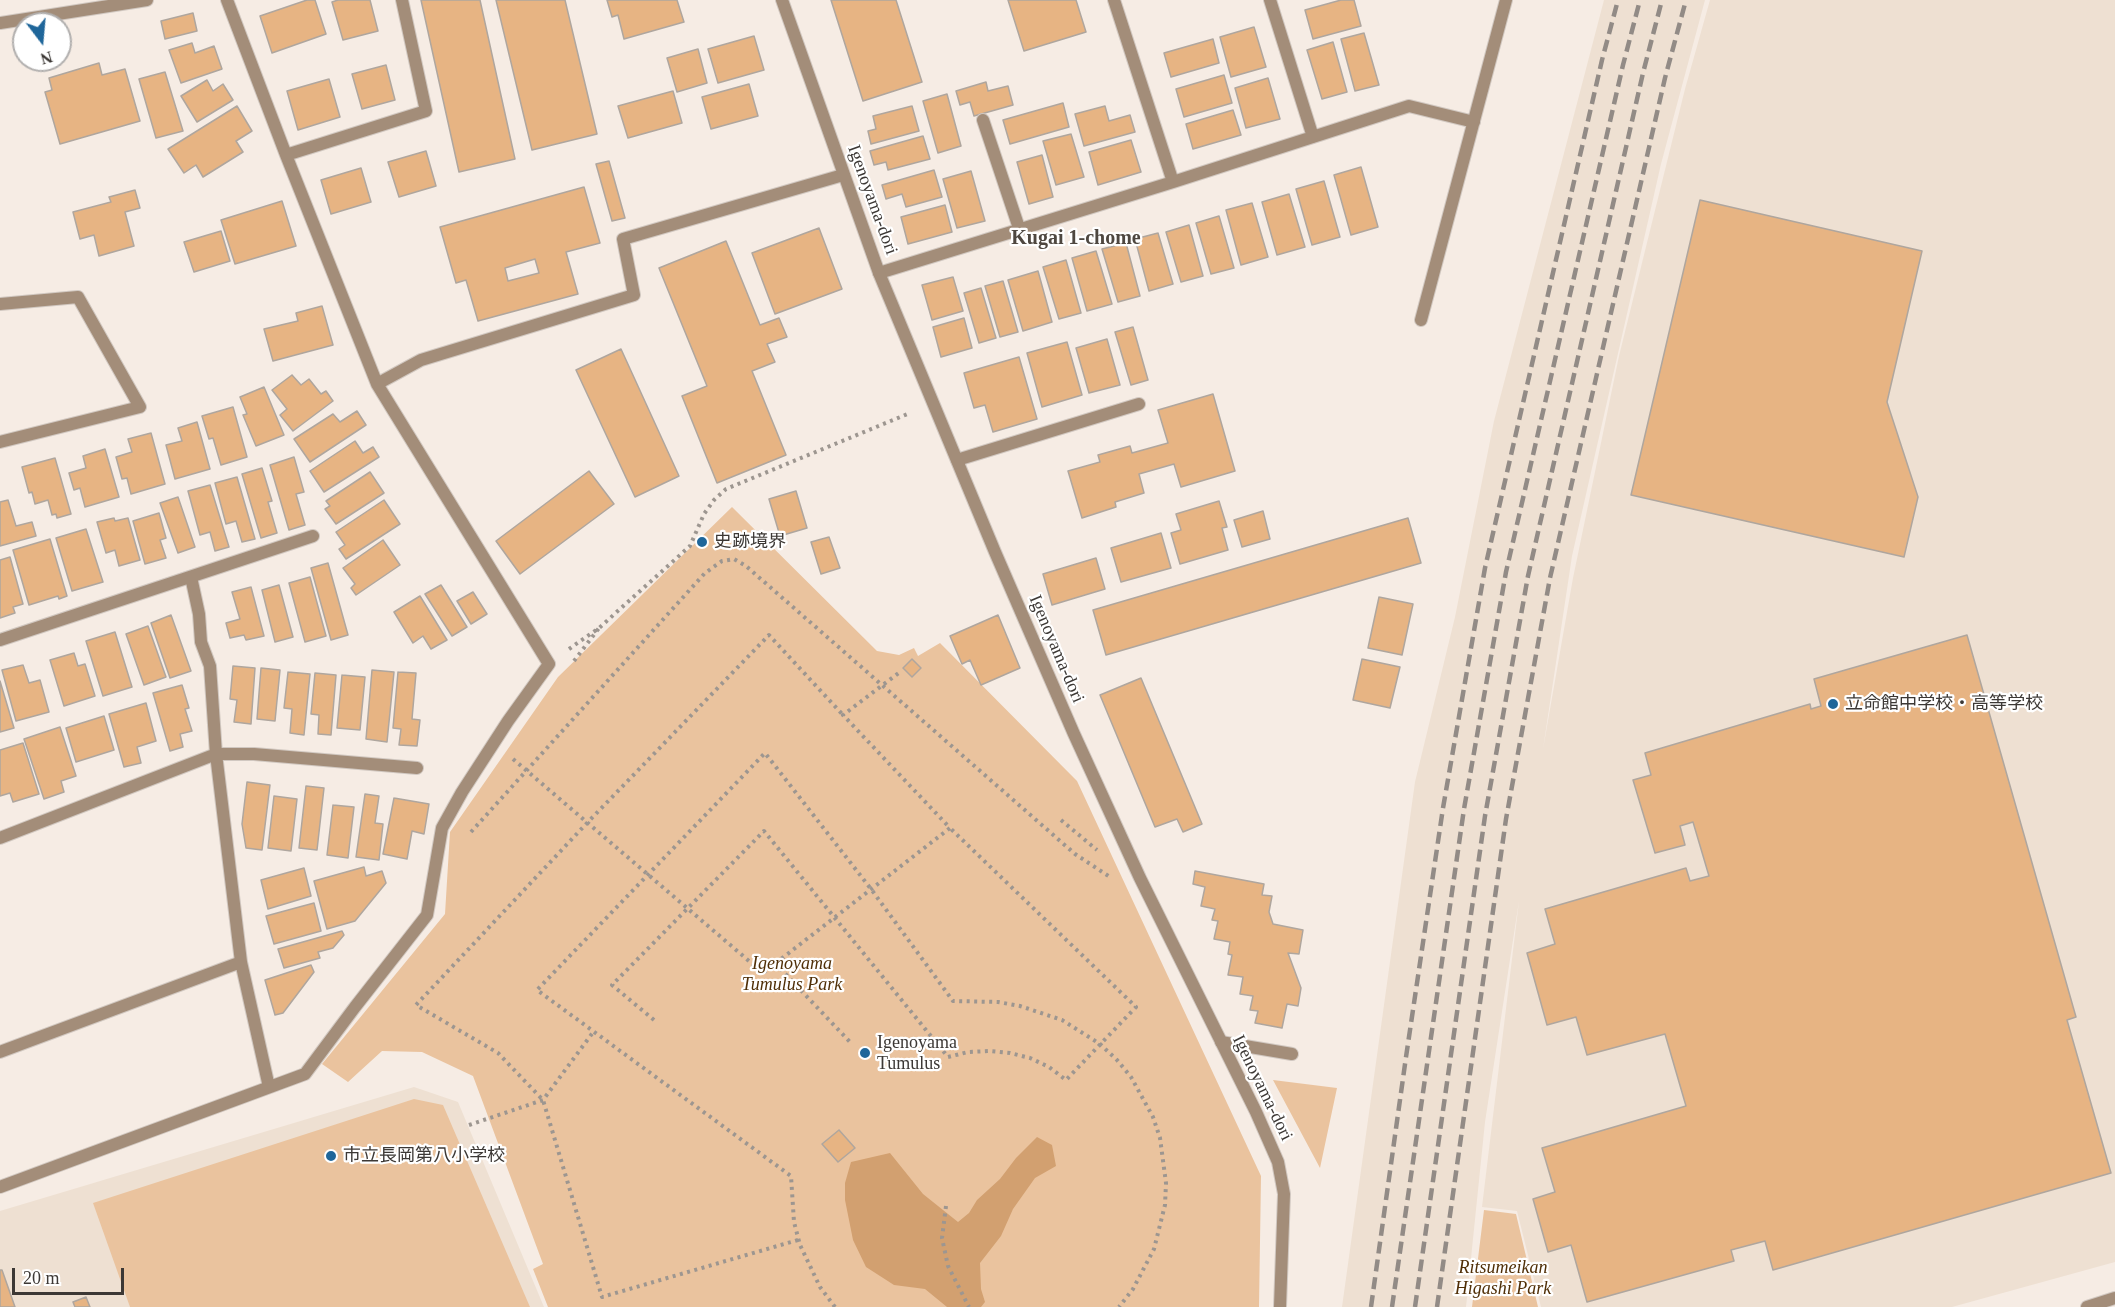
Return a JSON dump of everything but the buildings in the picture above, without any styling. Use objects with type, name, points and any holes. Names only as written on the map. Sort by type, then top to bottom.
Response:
[{"type":"street","points":[[0,22],[62,6],[147,0]]},
{"type":"street","points":[[0,1187],[305,1074],[427,915],[442,828],[462,792],[508,721],[549,664],[377,384],[227,0]]},
{"type":"street","points":[[286,155],[426,111],[402,0]]},
{"type":"street","name":"Igenoyama-dori","points":[[782,0],[879,273],[995,552],[1140,878],[1256,1112],[1278,1162],[1284,1194],[1280,1307]]},
{"type":"street","points":[[1114,0],[1173,182]]},
{"type":"street","points":[[1270,0],[1313,137]]},
{"type":"street","points":[[1421,320],[1506,0]]},
{"type":"street","points":[[879,273],[1409,106],[1474,123]]},
{"type":"street","points":[[984,120],[1019,228]]},
{"type":"street","points":[[377,384],[421,360],[634,295],[623,239],[843,175]]},
{"type":"street","points":[[0,304],[78,297],[140,407],[0,442]]},
{"type":"street","points":[[957,460],[1139,404]]},
{"type":"street","points":[[0,640],[313,536]]},
{"type":"street","points":[[191,577],[199,614],[201,642],[210,666],[216,754],[241,962],[269,1087]]},
{"type":"street","points":[[0,838],[216,754],[254,754],[417,768]]},
{"type":"street","points":[[0,1052],[241,962]]},
{"type":"street","points":[[1221,1042],[1292,1054]]},
{"type":"street","points":[[2086,1307],[2115,1298]]},
{"type":"path","points":[[549,664],[599,628],[690,546],[704,514],[726,489],[934,403]]},
{"type":"path","points":[[465,839],[705,573],[722,561],[734,559],[746,566],[1075,854]]},
{"type":"path","points":[[572,664],[599,628]]},
{"type":"path","points":[[654,1020],[612,985],[764,831],[948,1057],[968,1052],[1010,1053],[1030,1058],[1049,1067],[1066,1080],[1136,1007],[950,828],[769,635],[587,823],[416,1005],[498,1053],[543,1100],[602,1297],[723,1264],[798,1240]]},
{"type":"path","points":[[843,715],[900,672]]},
{"type":"path","points":[[835,1307],[808,1266],[798,1240],[792,1211],[791,1176],[537,990],[765,753],[871,889],[953,1001],[998,1002],[1020,1006],[1062,1020],[1100,1044],[1131,1077],[1153,1117],[1160,1138],[1166,1183],[1165,1205],[1154,1249],[1133,1289],[1119,1307]]},
{"type":"path","points":[[508,755],[763,973],[950,828]]},
{"type":"path","points":[[1061,820],[1103,855]]},
{"type":"path","points":[[1111,871],[1114,880]]},
{"type":"path","points":[[775,963],[850,1042]]},
{"type":"path","points":[[469,1125],[543,1100],[594,1031]]},
{"type":"path","points":[[946,1206],[942,1238],[948,1266],[969,1307]]},
{"type":"shaded area","name":"立命館中学校・高等学校","points":[[1604,0],[1705,0],[1661,164],[1572,556],[1543,749],[1573,578],[1619,356],[1685,89],[1710,0],[2115,0],[2115,1262],[1952,1307],[1541,1307],[1517,1211],[1482,1207],[1519,901],[1485,1122],[1466,1307],[1342,1307],[1415,782],[1455,617],[1494,421]]},
{"type":"shaded area","name":"市立長岡第八小学校","points":[[414,1087],[458,1102],[544,1307],[0,1307],[0,1211]]},
{"type":"shaded area","points":[[1037,1137],[1052,1145],[1056,1166],[1035,1178],[1013,1209],[1001,1236],[980,1263],[981,1289],[985,1302],[981,1307],[947,1307],[925,1289],[894,1285],[866,1267],[853,1240],[845,1200],[845,1183],[851,1162],[890,1153],[923,1194],[958,1222],[969,1213],[977,1200],[1000,1179],[1016,1158]]},
{"type":"green space","name":"Igenoyama Tumulus Park","points":[[732,507],[877,651],[899,655],[914,648],[918,656],[940,643],[1077,781],[1261,1176],[1259,1307],[548,1307],[533,1269],[543,1264],[473,1076],[422,1052],[382,1051],[348,1082],[322,1064],[445,914],[450,832],[558,677]]},
{"type":"green space","points":[[1273,1080],[1337,1088],[1320,1168]]},
{"type":"green space","name":"市立長岡第八小学校","points":[[414,1099],[443,1105],[530,1307],[130,1307],[93,1203]]},
{"type":"green space","name":"Ritsumeikan Higashi Park","points":[[1484,1210],[1516,1214],[1538,1307],[1472,1307]]},
{"type":"railway","points":[[1371,1307],[1443,808],[1485,568],[1602,60],[1618,0]]},
{"type":"railway","points":[[1392,1307],[1464,809],[1506,572],[1640,0]]},
{"type":"railway","points":[[1415,1307],[1485,816],[1528,576],[1643,73],[1662,0]]},
{"type":"railway","points":[[1437,1307],[1506,819],[1550,578],[1665,78],[1686,0]]},
{"type":"place","name":"史跡境界","points":[[702,542]]},
{"type":"place","name":"立命館中学校・高等学校","points":[[1833,704]]},
{"type":"place","name":"Igenoyama Tumulus","points":[[865,1053]]},
{"type":"place","name":"市立長岡第八小学校","points":[[331,1156]]},
{"type":"district","name":"Kugai 1-chome","points":[[1076,239]]}]
